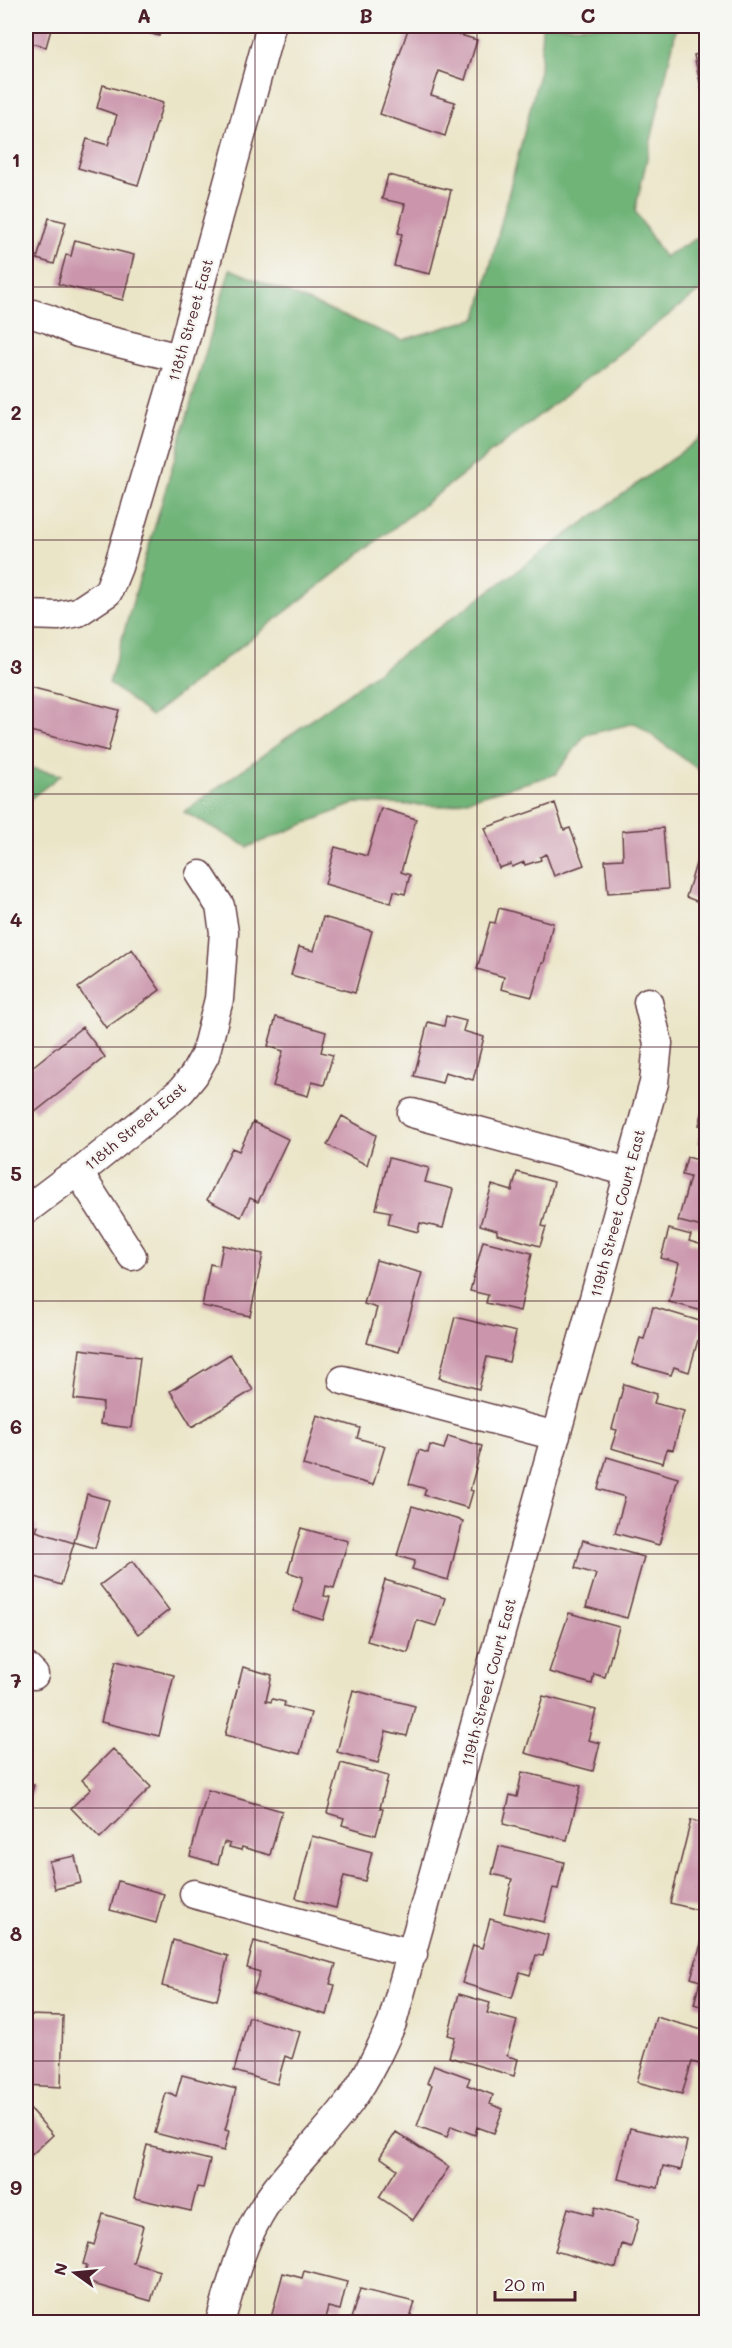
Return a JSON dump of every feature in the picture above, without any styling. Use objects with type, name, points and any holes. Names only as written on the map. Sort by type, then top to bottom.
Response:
[{"type":"street","name":"118th Street East","points":[[26,615],[58,616],[78,612],[108,592],[118,567],[180,358],[270,26]]},
{"type":"street","points":[[26,312],[49,319],[78,333],[180,358]]},
{"type":"street","name":"118th Street East","points":[[26,1210],[67,1179],[79,1173],[181,1091],[194,1075],[205,1055],[219,999],[224,932],[220,906],[200,875]]},
{"type":"street","name":"119th Street Court East","points":[[220,2322],[238,2261],[259,2215],[285,2176],[350,2101],[371,2068],[392,2023],[654,1083],[658,1042],[648,1002]]},
{"type":"street","points":[[412,1113],[629,1172]]},
{"type":"street","name":"118th Street East","points":[[79,1173],[132,1256]]},
{"type":"street","points":[[343,1380],[556,1436]]},
{"type":"street","points":[[194,1894],[413,1954]]},
{"type":"green space","points":[[542,26],[677,26],[635,211],[664,257],[706,233],[706,286],[151,716],[109,683],[230,269],[402,340],[477,318],[540,70]]},
{"type":"green space","points":[[706,434],[706,775],[635,723],[585,735],[556,774],[446,806],[356,803],[248,847],[184,812]]},
{"type":"green space","points":[[26,767],[61,775],[26,802]]},
{"type":"building","points":[[26,26],[52,26],[46,47],[26,42]]},
{"type":"building","points":[[125,26],[162,26],[159,36]]},
{"type":"building","points":[[409,26],[431,26],[477,40],[465,80],[439,71],[431,95],[455,102],[445,136],[380,114]]},
{"type":"building","points":[[706,52],[706,109],[694,55]]},
{"type":"building","points":[[103,85],[163,103],[138,185],[78,168],[87,139],[108,145],[117,115],[97,108]]},
{"type":"building","points":[[388,175],[451,190],[430,274],[394,266],[402,234],[398,233],[405,204],[382,199]]},
{"type":"building","points":[[49,218],[66,222],[54,264],[37,259]]},
{"type":"building","points":[[75,240],[134,255],[123,300],[58,284],[66,255],[71,256]]},
{"type":"building","points":[[26,686],[119,710],[108,751],[26,730]]},
{"type":"building","points":[[555,803],[564,830],[570,828],[584,865],[554,876],[546,854],[540,857],[541,860],[525,865],[524,862],[512,867],[511,864],[499,868],[485,828]]},
{"type":"building","points":[[381,808],[416,819],[401,872],[410,875],[405,894],[394,891],[391,903],[325,884],[335,847],[367,856]]},
{"type":"building","points":[[663,828],[668,889],[608,893],[605,860],[623,859],[622,831]]},
{"type":"building","points":[[701,847],[706,849],[706,905],[686,897]]},
{"type":"building","points":[[499,908],[553,923],[544,963],[542,963],[532,997],[501,989],[504,977],[477,969],[490,922],[495,923]]},
{"type":"building","points":[[323,917],[372,931],[355,993],[291,975],[299,947],[314,951]]},
{"type":"building","points":[[132,949],[160,990],[106,1028],[78,988]]},
{"type":"building","points":[[446,1016],[466,1021],[463,1031],[484,1037],[473,1080],[445,1072],[442,1083],[414,1076],[428,1022],[444,1026]]},
{"type":"building","points":[[276,1017],[326,1032],[321,1052],[333,1055],[324,1085],[312,1082],[308,1096],[273,1086],[283,1051],[268,1046]]},
{"type":"building","points":[[82,1027],[105,1057],[35,1112],[26,1100],[26,1072]]},
{"type":"building","points":[[706,1100],[706,1145],[698,1143],[702,1126],[699,1125]]},
{"type":"building","points":[[342,1116],[376,1135],[367,1165],[327,1145]]},
{"type":"building","points":[[253,1122],[288,1139],[258,1202],[250,1198],[241,1217],[207,1200],[232,1148],[239,1151]]},
{"type":"building","points":[[687,1157],[706,1162],[706,1228],[678,1221],[690,1177],[682,1175]]},
{"type":"building","points":[[389,1158],[429,1168],[425,1182],[453,1189],[443,1228],[420,1223],[418,1232],[388,1224],[391,1212],[376,1209]]},
{"type":"building","points":[[517,1172],[554,1182],[542,1226],[546,1227],[540,1246],[497,1234],[497,1230],[480,1225],[492,1185],[512,1191]]},
{"type":"building","points":[[669,1229],[691,1235],[689,1241],[706,1246],[706,1312],[669,1302],[679,1263],[661,1258]]},
{"type":"building","points":[[483,1241],[532,1253],[520,1311],[486,1303],[488,1295],[470,1291]]},
{"type":"building","points":[[223,1245],[263,1254],[250,1316],[202,1306],[210,1264],[219,1266]]},
{"type":"building","points":[[376,1260],[422,1273],[399,1352],[367,1343],[377,1308],[364,1304]]},
{"type":"building","points":[[653,1307],[703,1322],[689,1372],[674,1367],[671,1375],[632,1364],[640,1338],[644,1339]]},
{"type":"building","points":[[455,1317],[516,1332],[509,1362],[487,1357],[479,1389],[439,1378]]},
{"type":"building","points":[[80,1349],[140,1357],[131,1428],[100,1424],[103,1403],[74,1399]]},
{"type":"building","points":[[230,1354],[253,1390],[192,1427],[170,1391]]},
{"type":"building","points":[[624,1384],[657,1394],[654,1403],[684,1411],[673,1450],[667,1449],[663,1463],[611,1448],[617,1430],[612,1429]]},
{"type":"building","points":[[317,1415],[360,1428],[357,1438],[385,1446],[373,1485],[303,1465]]},
{"type":"building","points":[[448,1436],[482,1446],[470,1490],[473,1491],[468,1508],[424,1495],[426,1489],[409,1484],[419,1450],[428,1453],[430,1445],[444,1449]]},
{"type":"building","points":[[607,1457],[678,1478],[659,1545],[615,1533],[625,1497],[598,1489]]},
{"type":"building","points":[[87,1494],[109,1500],[95,1548],[74,1542]]},
{"type":"building","points":[[412,1506],[463,1521],[448,1580],[412,1569],[415,1561],[397,1556]]},
{"type":"building","points":[[26,1522],[38,1526],[36,1531],[74,1543],[61,1585],[26,1574]]},
{"type":"building","points":[[301,1528],[348,1541],[334,1588],[326,1586],[324,1596],[330,1597],[323,1620],[293,1611],[303,1577],[288,1572]]},
{"type":"building","points":[[583,1540],[644,1557],[627,1618],[586,1607],[596,1574],[575,1568]]},
{"type":"building","points":[[132,1561],[169,1610],[138,1634],[100,1585]]},
{"type":"building","points":[[385,1580],[445,1598],[436,1626],[417,1620],[408,1653],[367,1641]]},
{"type":"building","points":[[569,1613],[619,1627],[605,1677],[594,1674],[592,1684],[549,1672]]},
{"type":"building","points":[[116,1661],[174,1675],[159,1736],[101,1722]]},
{"type":"building","points":[[243,1667],[272,1675],[266,1701],[271,1702],[272,1699],[285,1702],[284,1706],[311,1713],[300,1754],[225,1735]]},
{"type":"building","points":[[353,1690],[415,1706],[407,1736],[386,1731],[378,1763],[337,1752]]},
{"type":"building","points":[[543,1696],[596,1710],[588,1740],[600,1743],[593,1771],[525,1753]]},
{"type":"building","points":[[113,1749],[151,1787],[100,1838],[71,1808],[91,1789],[82,1780]]},
{"type":"building","points":[[341,1763],[388,1776],[376,1835],[342,1825],[344,1818],[327,1813]]},
{"type":"building","points":[[522,1772],[581,1786],[567,1840],[503,1824],[510,1795],[517,1797]]},
{"type":"building","points":[[26,1783],[34,1785],[26,1813]]},
{"type":"building","points":[[208,1790],[282,1811],[270,1855],[242,1847],[241,1850],[229,1847],[230,1844],[224,1842],[218,1864],[190,1856]]},
{"type":"building","points":[[691,1820],[706,1824],[706,1912],[670,1903]]},
{"type":"building","points":[[312,1836],[372,1852],[365,1881],[344,1876],[336,1908],[296,1898]]},
{"type":"building","points":[[499,1846],[564,1862],[558,1889],[553,1888],[544,1922],[504,1913],[512,1879],[492,1874]]},
{"type":"building","points":[[75,1856],[81,1883],[55,1889],[49,1861]]},
{"type":"building","points":[[118,1881],[164,1894],[156,1923],[110,1910]]},
{"type":"building","points":[[490,1919],[548,1935],[543,1956],[536,1955],[530,1975],[520,1972],[512,1998],[462,1983],[473,1945],[482,1948]]},
{"type":"building","points":[[703,1937],[706,1938],[706,2008],[694,2004],[700,1981],[691,1978]]},
{"type":"building","points":[[173,1940],[228,1956],[217,2000],[162,1986]]},
{"type":"building","points":[[254,1941],[336,1964],[330,1984],[335,1985],[327,2015],[253,1993],[260,1972],[247,1968]]},
{"type":"building","points":[[459,1994],[490,2003],[487,2013],[517,2021],[507,2056],[518,2059],[514,2076],[449,2057],[455,2037],[448,2035]]},
{"type":"building","points":[[26,2015],[63,2016],[61,2087],[26,2085]]},
{"type":"building","points":[[249,2017],[300,2032],[292,2059],[285,2056],[277,2084],[234,2071]]},
{"type":"building","points":[[656,2017],[706,2031],[706,2066],[692,2062],[682,2094],[637,2082]]},
{"type":"building","points":[[434,2065],[470,2078],[467,2085],[493,2095],[490,2104],[503,2109],[494,2133],[477,2127],[475,2135],[451,2126],[447,2137],[417,2126],[432,2085],[427,2083]]},
{"type":"building","points":[[182,2075],[236,2089],[225,2130],[229,2131],[224,2151],[155,2133],[166,2093],[176,2096]]},
{"type":"building","points":[[31,2110],[53,2135],[26,2160],[26,2114]]},
{"type":"building","points":[[630,2128],[687,2141],[681,2170],[663,2166],[658,2188],[618,2179]]},
{"type":"building","points":[[396,2132],[449,2167],[413,2220],[379,2197],[397,2169],[380,2157]]},
{"type":"building","points":[[147,2145],[210,2160],[203,2188],[197,2187],[191,2211],[134,2198]]},
{"type":"building","points":[[595,2207],[639,2219],[631,2247],[622,2244],[616,2268],[555,2251],[568,2208],[593,2215]]},
{"type":"building","points":[[103,2214],[143,2226],[133,2263],[160,2271],[151,2301],[83,2281],[87,2265],[83,2264],[89,2243],[94,2245]]},
{"type":"building","points":[[304,2271],[347,2282],[340,2310],[328,2307],[324,2322],[285,2322],[271,2318],[283,2273],[302,2278]]},
{"type":"building","points":[[360,2289],[415,2302],[409,2322],[350,2322]]},
{"type":"building","points":[[619,2316],[621,2322],[599,2322]]}]
